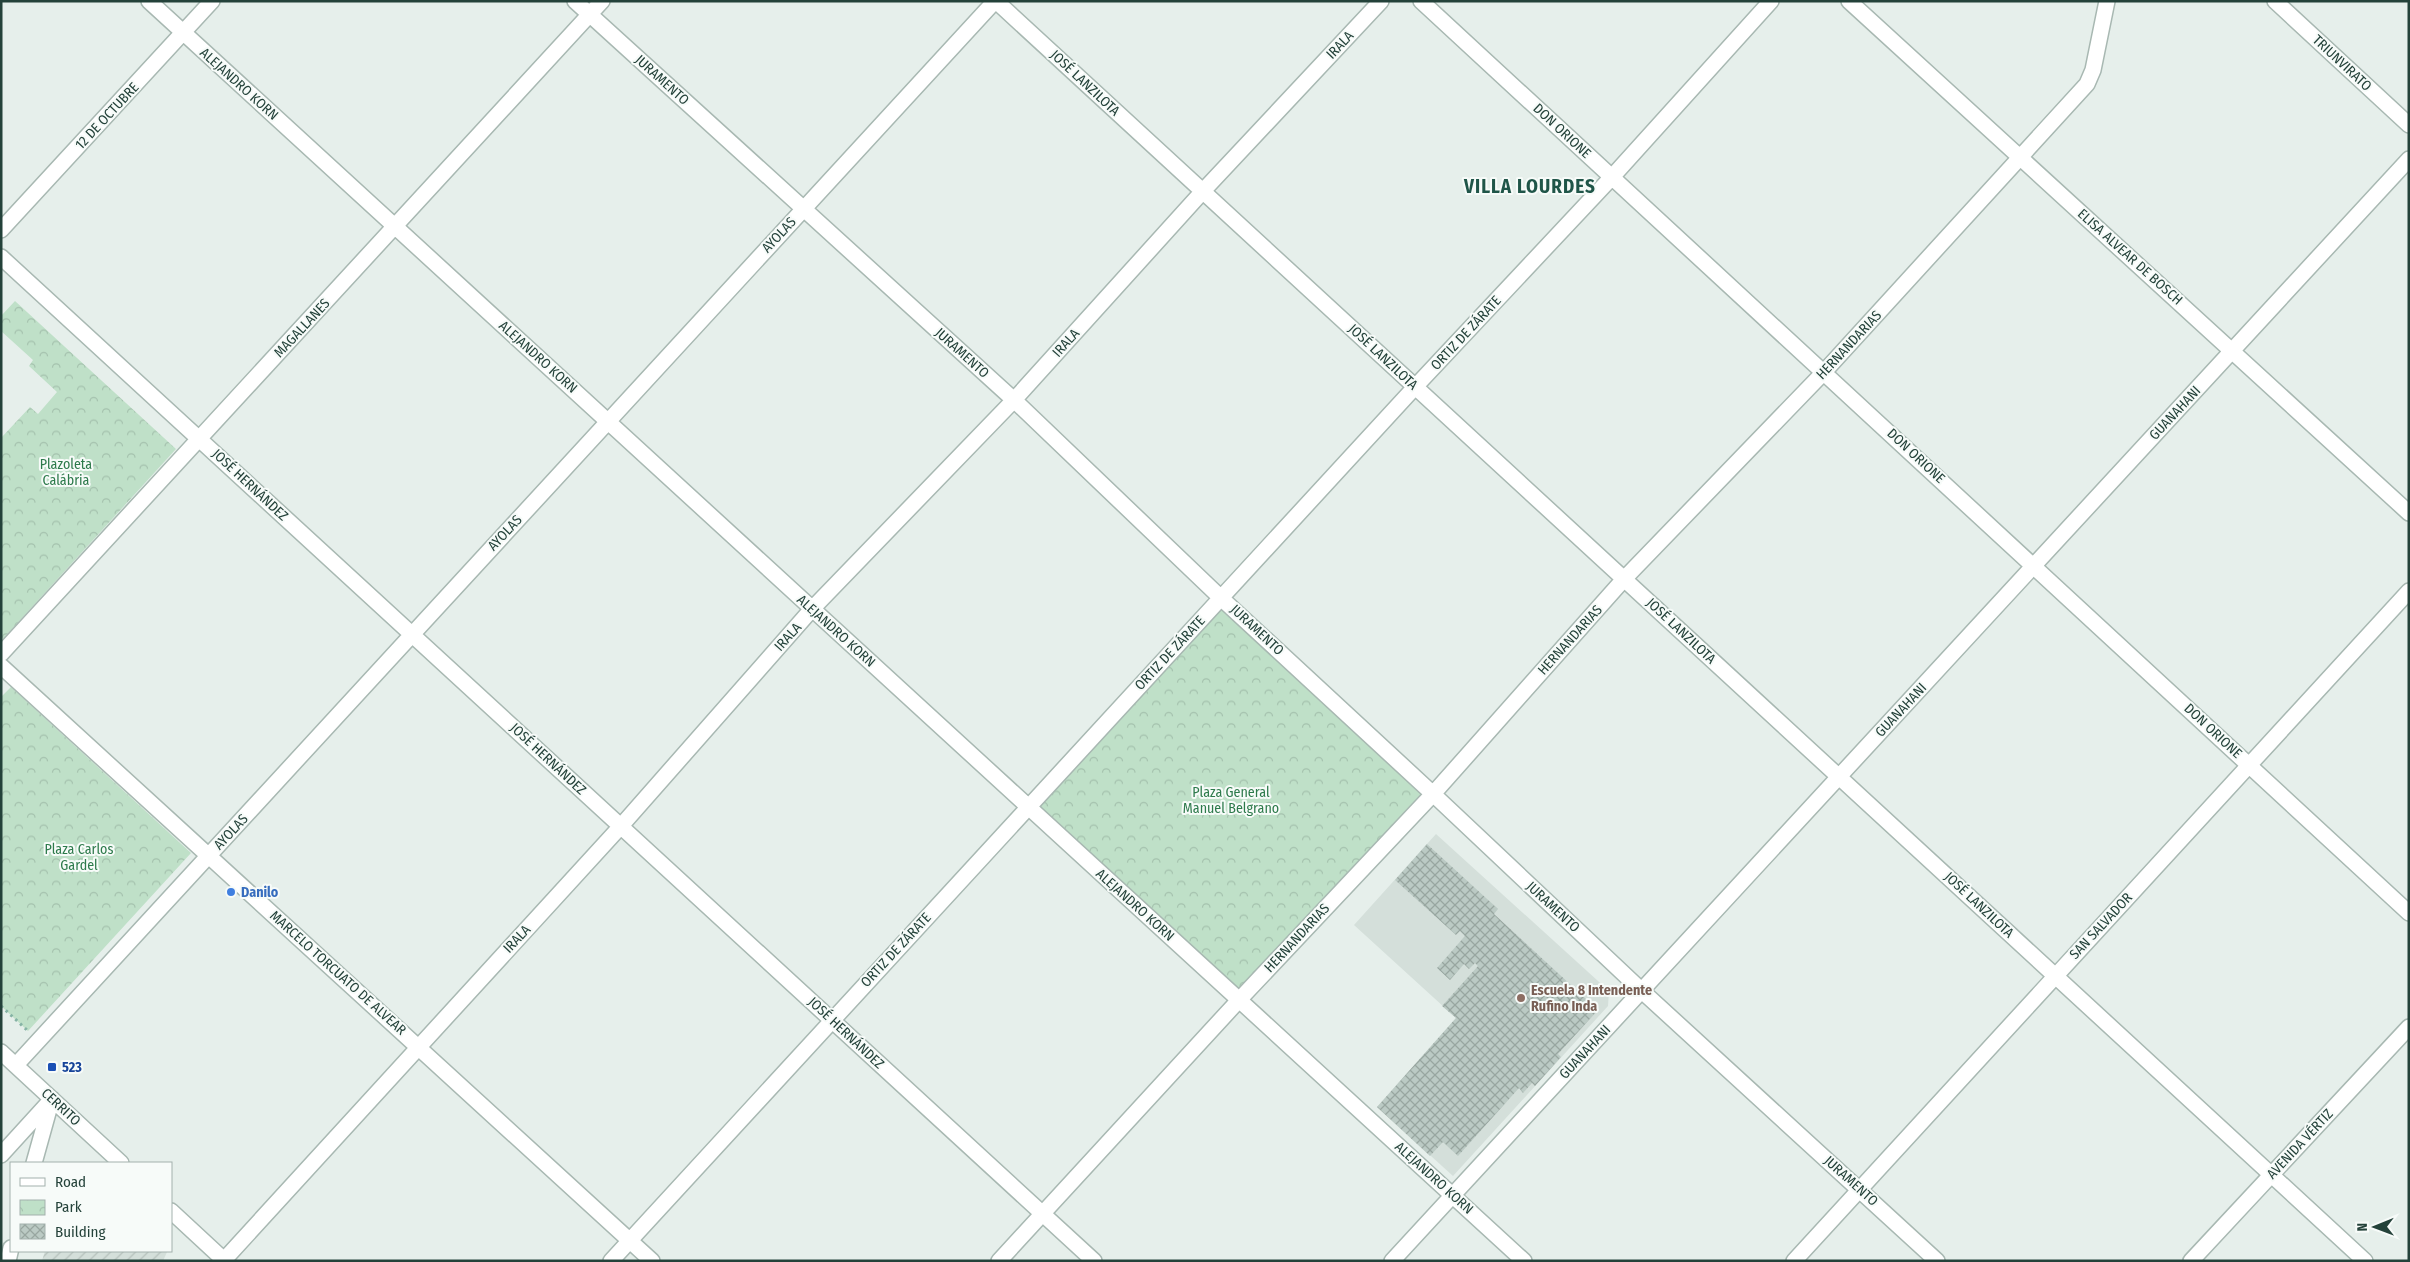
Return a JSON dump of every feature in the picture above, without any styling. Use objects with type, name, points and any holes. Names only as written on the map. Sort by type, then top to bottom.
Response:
[{"type":"street","name":"ALEJANDRO KORN","points":[[149,1],[1524,1261]]},
{"type":"street","name":"12 DE OCTUBRE","points":[[1,230],[212,1]]},
{"type":"street","name":"JURAMENTO","points":[[575,1],[1014,400],[1221,598],[1642,991],[1937,1261]]},
{"type":"street","name":"MAGALLANES","points":[[1,654],[602,1]]},
{"type":"street","name":"JOSÉ LANZILOTA","points":[[995,1],[2365,1261]]},
{"type":"street","name":"AYOLAS","points":[[16,1065],[995,1]]},
{"type":"street","name":"IRALA","points":[[224,1260],[620,826],[812,609],[1014,400],[1203,191],[1381,1]]},
{"type":"street","name":"DON ORIONE","points":[[1421,1],[2250,764],[2409,913]]},
{"type":"street","name":"ORTIZ DE ZÁRATE","points":[[611,1261],[1415,387],[1612,177],[1771,1]]},
{"type":"street","name":"ELISA ALVEAR DE BOSCH","points":[[1849,1],[2020,158],[2102,230],[2409,513]]},
{"type":"street","name":"HERNANDARIAS","points":[[999,1261],[1239,1000],[1433,794],[1624,579],[1824,372],[2087,84],[2093,70],[2107,1]]},
{"type":"street","name":"TRIUNVIRATO","points":[[2275,1],[2409,125]]},
{"type":"street","name":"GUANAHANI","points":[[1392,1261],[2409,159]]},
{"type":"street","name":"JOSÉ HERNÁNDEZ","points":[[1,257],[1094,1261]]},
{"type":"street","name":"SAN SALVADOR","points":[[1794,1261],[2409,591]]},
{"type":"street","name":"MARCELO TORCUATO DE ALVEAR","points":[[1,666],[652,1261]]},
{"type":"street","name":"AVENIDA VÉRTIZ","points":[[2191,1261],[2409,1027]]},
{"type":"street","name":"CERRITO","points":[[1,1052],[120,1162]]},
{"type":"street","points":[[1,1155],[52,1099]]},
{"type":"street","points":[[34,1162],[52,1099]]},
{"type":"street","points":[[172,1211],[224,1260]]},
{"type":"path","points":[[1,1006],[28,1031],[35,1024]]},
{"type":"shaded area","name":"Escuela 8 Intendente Rufino Inda","points":[[1436,834],[1609,991],[1608,1006],[1453,1176],[1377,1107],[1456,1018],[1354,925]]},
{"type":"shaded area","points":[[45,1252],[167,1252],[163,1261],[42,1261]]},
{"type":"green space","name":"Plazoleta Calábria","points":[[15,301],[176,449],[1,641],[1,438],[30,407],[38,414],[57,392],[29,366],[33,360],[1,331],[1,316]]},
{"type":"green space","name":"Plaza General Manuel Belgrano","points":[[1221,598],[1433,794],[1239,1000],[1028,807]]},
{"type":"green space","name":"Plaza Carlos Gardel","points":[[11,687],[191,853],[28,1031],[1,1006],[1,697]]},
{"type":"building","name":"Escuela 8 Intendente Rufino Inda","points":[[1427,844],[1498,909],[1494,914],[1598,1010],[1558,1054],[1561,1057],[1535,1086],[1532,1083],[1523,1093],[1519,1088],[1458,1156],[1443,1142],[1430,1156],[1377,1107],[1456,1018],[1442,1006],[1478,966],[1475,963],[1469,969],[1464,964],[1450,980],[1437,968],[1465,936],[1460,931],[1456,935],[1395,880]]},
{"type":"place","name":"Danilo","points":[[231,892]]},
{"type":"place","name":"Escuela 8 Intendente Rufino Inda","points":[[1521,998]]},
{"type":"place","name":"523","points":[[52,1067]]},
{"type":"district","name":"VILLA LOURDES","points":[[1530,186]]}]
